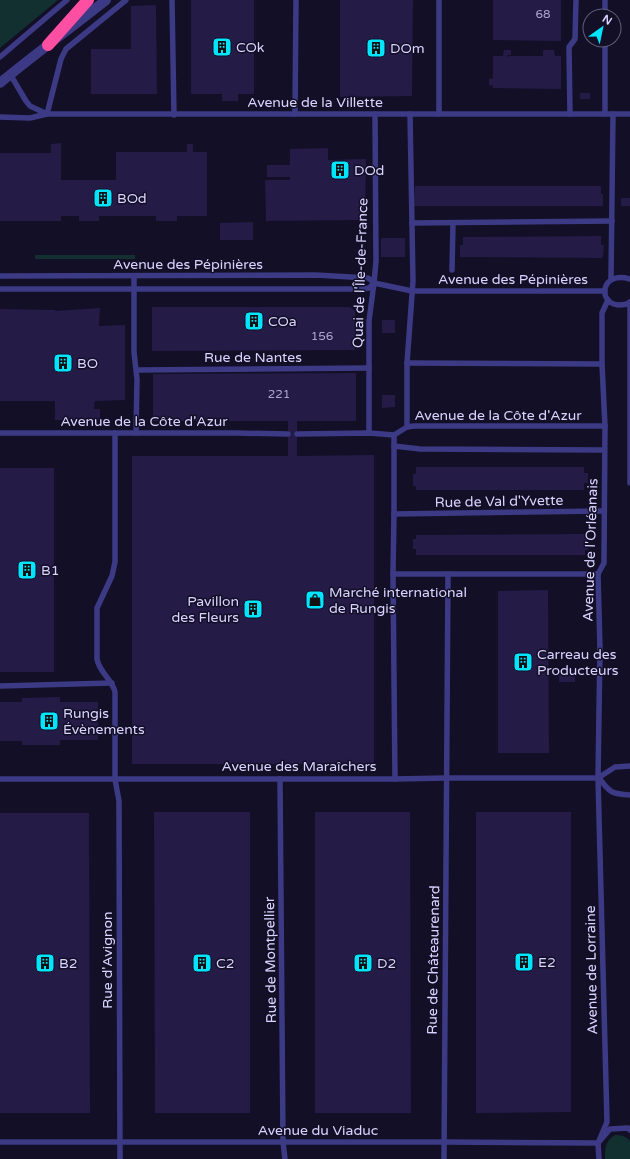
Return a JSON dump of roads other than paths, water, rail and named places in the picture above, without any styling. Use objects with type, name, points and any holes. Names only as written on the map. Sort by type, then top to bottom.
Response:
[{"type":"highway","points":[[48,45],[88,0]]},
{"type":"street","points":[[0,83],[106,0]]},
{"type":"lane","points":[[0,58],[67,0]]},
{"type":"lane","points":[[10,74],[30,106],[47,114],[61,59],[66,49],[126,0]]},
{"type":"lane","points":[[172,0],[174,115]]},
{"type":"lane","points":[[295,114],[296,0]]},
{"type":"lane","points":[[439,0],[439,114]]},
{"type":"lane","points":[[570,114],[569,47],[575,39],[576,0]]},
{"type":"lane","points":[[605,48],[605,114]]},
{"type":"lane","name":"Avenue de la Villette","points":[[0,117],[30,118],[47,114],[630,114]]},
{"type":"lane","name":"Quai de l'Île-de-France","points":[[369,433],[369,321],[376,255],[375,114]]},
{"type":"lane","points":[[407,427],[407,363],[412,291],[410,114]]},
{"type":"lane","points":[[613,114],[611,279],[605,291],[608,300],[615,304],[628,304],[630,302],[630,483]]},
{"type":"lane","points":[[412,223],[612,221]]},
{"type":"lane","points":[[452,270],[453,223]]},
{"type":"lane","name":"Avenue des Pépinières","points":[[0,276],[316,276],[368,278],[374,284],[412,291],[605,291]]},
{"type":"lane","points":[[134,276],[134,352],[137,370],[136,433]]},
{"type":"lane","points":[[611,279],[620,277],[630,279]]},
{"type":"lane","name":"Avenue des Pépinières","points":[[0,289],[363,289],[369,288],[374,284]]},
{"type":"lane","name":"Avenue de l'Orléanais","points":[[598,778],[600,649],[598,574],[604,563],[605,426],[602,364],[602,313],[608,300]]},
{"type":"lane","points":[[407,363],[602,364]]},
{"type":"lane","name":"Rue de Nantes","points":[[137,370],[369,368]]},
{"type":"lane","name":"Avenue de la Côte d'Azur","points":[[394,435],[407,427],[414,426],[605,426]]},
{"type":"lane","name":"Avenue de la Côte d'Azur","points":[[0,433],[236,432],[288,434]]},
{"type":"lane","points":[[112,683],[97,661],[97,608],[112,576],[115,562],[114,433]]},
{"type":"lane","points":[[297,434],[369,433],[394,435],[393,574],[395,779]]},
{"type":"lane","points":[[394,446],[420,449],[604,450]]},
{"type":"lane","name":"Rue de Val d'Yvette","points":[[394,514],[604,512]]},
{"type":"lane","points":[[393,574],[598,574]]},
{"type":"lane","name":"Rue de Châteaurenard","points":[[444,1159],[448,574]]},
{"type":"lane","points":[[0,686],[112,683]]},
{"type":"lane","name":"Rue d'Avignon","points":[[112,683],[115,701],[114,778],[119,801],[120,1159]]},
{"type":"lane","points":[[630,766],[615,767],[598,778],[604,786],[614,794],[630,795]]},
{"type":"lane","name":"Avenue des Maraîchers","points":[[0,778],[598,778]]},
{"type":"lane","name":"Avenue de Lorraine","points":[[598,778],[607,1122],[598,1143],[599,1159]]},
{"type":"lane","name":"Rue de Montpellier","points":[[280,779],[284,1159]]},
{"type":"lane","points":[[598,1143],[610,1129],[628,1128],[630,1130]]},
{"type":"lane","name":"Avenue du Viaduc","points":[[0,1142],[598,1143]]},
{"type":"place","name":"COk","points":[[222,47]]},
{"type":"place","name":"DOm","points":[[376,48]]},
{"type":"place","name":"DOd","points":[[340,170]]},
{"type":"place","name":"BOd","points":[[103,198]]},
{"type":"place","name":"COa","points":[[254,321]]},
{"type":"place","name":"BO","points":[[63,363]]},
{"type":"place","name":"B1","points":[[27,570]]},
{"type":"place","name":"Marché international de Rungis","points":[[315,600]]},
{"type":"place","name":"Pavillon des Fleurs","points":[[253,609]]},
{"type":"place","name":"Carreau des Producteurs","points":[[523,662]]},
{"type":"place","name":"Rungis Évènements","points":[[49,721]]},
{"type":"place","name":"E2","points":[[524,962]]},
{"type":"place","name":"B2","points":[[45,963]]},
{"type":"place","name":"C2","points":[[202,963]]},
{"type":"place","name":"D2","points":[[363,963]]}]
